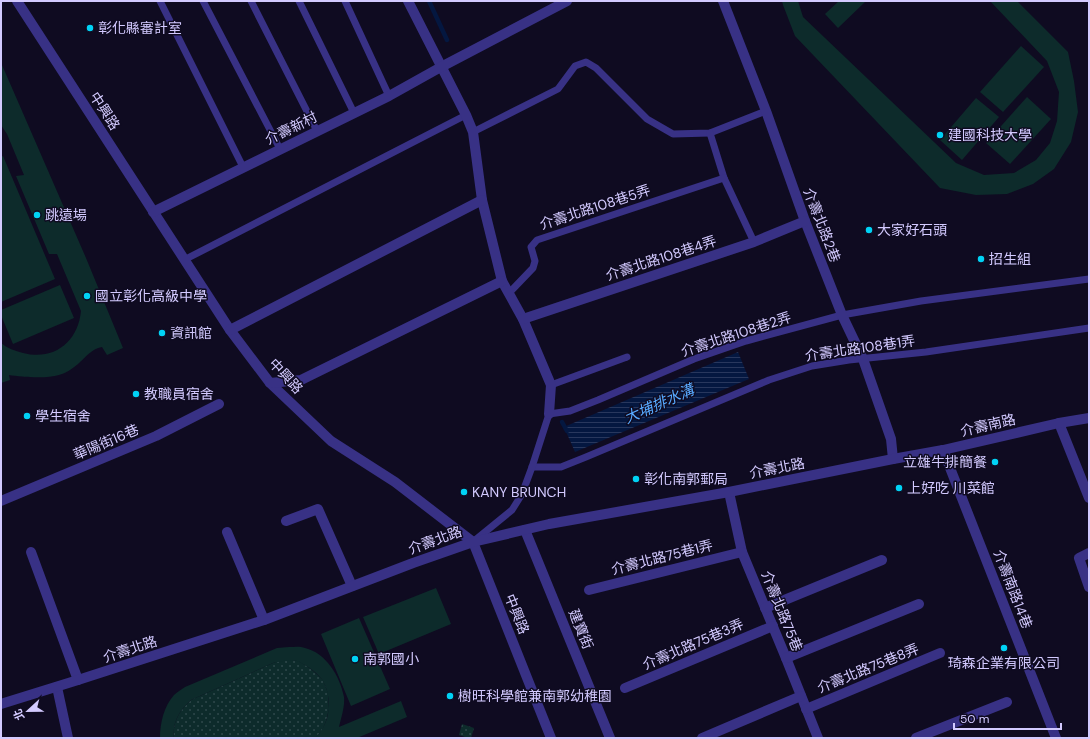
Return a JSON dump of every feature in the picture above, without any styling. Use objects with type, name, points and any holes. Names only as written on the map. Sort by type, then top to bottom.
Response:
[{"type":"street","name":"中興路","points":[[17,1],[230,330],[270,383],[331,441],[395,482],[473,542],[551,738]]},
{"type":"street","points":[[408,1],[466,115],[473,132],[482,200],[502,281],[523,319],[551,385],[549,414]]},
{"type":"street","name":"介壽新村","points":[[153,212],[389,96],[567,1]]},
{"type":"street","name":"介壽北路2巷","points":[[723,1],[766,111],[842,315],[862,359],[891,439],[893,459]]},
{"type":"street","points":[[230,330],[482,200]]},
{"type":"street","name":"介壽北路108巷4弄","points":[[523,319],[754,242],[806,221]]},
{"type":"street","points":[[270,383],[301,380],[502,281]]},
{"type":"street","name":"華陽街16巷","points":[[1,501],[156,436],[219,404]]},
{"type":"street","name":"介壽南路","points":[[893,459],[943,450],[1059,423],[1089,418]]},
{"type":"street","points":[[1059,423],[1089,498]]},
{"type":"street","name":"介壽南路14巷","points":[[943,450],[1056,738]]},
{"type":"street","name":"介壽北路","points":[[1,704],[264,620],[413,563],[473,542],[556,523],[729,492],[893,459]]},
{"type":"street","name":"介壽北路75巷","points":[[729,492],[742,552],[818,738]]},
{"type":"street","points":[[286,521],[318,509],[352,586]]},
{"type":"street","name":"建寶街","points":[[525,530],[610,738]]},
{"type":"street","points":[[227,532],[264,620]]},
{"type":"street","points":[[31,552],[78,680]]},
{"type":"street","name":"介壽北路75巷1弄","points":[[589,590],[742,552]]},
{"type":"street","points":[[1089,553],[1079,558],[1089,587]]},
{"type":"street","points":[[766,608],[882,560]]},
{"type":"street","points":[[786,658],[919,604]]},
{"type":"street","name":"介壽北路75巷3弄","points":[[625,688],[773,626]]},
{"type":"street","name":"介壽北路75巷8弄","points":[[806,709],[940,653]]},
{"type":"street","points":[[57,687],[68,738]]},
{"type":"street","points":[[702,738],[801,696]]},
{"type":"street","points":[[916,738],[1007,702]]},
{"type":"lane","points":[[160,1],[244,167]]},
{"type":"lane","points":[[203,1],[280,149]]},
{"type":"lane","points":[[251,1],[317,131]]},
{"type":"lane","points":[[299,1],[354,113]]},
{"type":"lane","points":[[345,1],[389,96]]},
{"type":"lane","points":[[473,132],[558,89],[575,66],[586,62],[596,68],[647,119],[673,134],[710,133],[766,111]]},
{"type":"lane","points":[[184,260],[466,115]]},
{"type":"lane","points":[[710,133],[724,178],[754,242]]},
{"type":"lane","name":"介壽北路108巷5弄","points":[[508,292],[533,268],[535,261],[531,247],[537,240],[724,178]]},
{"type":"lane","name":"介壽北路108巷2弄","points":[[549,414],[570,411],[694,359],[746,341],[842,315],[921,301],[1089,279]]},
{"type":"lane","name":"介壽北路108巷1弄","points":[[532,467],[560,467],[769,380],[812,366],[849,360],[926,352],[1089,328]]},
{"type":"lane","points":[[551,385],[627,358]]},
{"type":"lane","points":[[473,542],[512,510],[522,494],[549,414]]},
{"type":"green space","points":[[782,1],[798,1],[803,17],[956,163],[984,175],[1014,173],[1036,160],[1050,143],[1057,121],[1059,92],[1047,61],[990,1],[1017,1],[1068,52],[1078,112],[1071,142],[1054,169],[1033,184],[1007,194],[976,195],[940,188],[795,36]]},
{"type":"green space","points":[[839,1],[866,1],[838,28],[825,14]]},
{"type":"green space","points":[[1021,46],[1044,67],[1003,112],[980,92]]},
{"type":"green space","points":[[2,65],[86,258],[123,348],[107,355],[102,347],[98,348],[92,351],[71,369],[59,375],[27,377],[9,375],[10,380],[1,383],[1,343],[11,349],[34,355],[54,351],[62,347],[70,340],[79,322],[81,311],[57,254],[49,254],[16,176],[24,175],[7,134],[1,125]]},
{"type":"green space","points":[[1027,97],[1051,119],[1010,164],[986,143]]},
{"type":"green space","points":[[976,98],[999,117],[962,160],[940,140]]},
{"type":"green space","points":[[3,156],[55,279],[1,302],[1,157]]},
{"type":"green space","points":[[60,285],[74,318],[13,344],[1,315],[1,310]]},
{"type":"green space","points":[[436,588],[451,624],[379,654],[363,617]]},
{"type":"green space","points":[[359,618],[390,689],[351,706],[321,634]]},
{"type":"green space","points":[[301,647],[313,651],[326,660],[331,666],[339,681],[344,697],[339,727],[401,701],[407,717],[357,738],[315,738],[320,733],[327,719],[329,704],[326,688],[322,679],[312,670],[298,661],[288,660],[273,663],[191,700],[183,708],[178,717],[174,727],[174,738],[160,738],[165,709],[174,695],[185,687],[277,648]]},
{"type":"green space","points":[[286,659],[299,661],[311,669],[323,680],[328,693],[329,709],[326,721],[323,729],[316,738],[174,738],[174,727],[178,717],[183,708],[191,700],[273,663]]},
{"type":"green space","points":[[462,724],[474,728],[471,738],[459,735]]},
{"type":"water","name":"大埔排水溝","points":[[738,352],[749,379],[575,452],[564,427]]},
{"type":"waterway","points":[[429,1],[447,40]]},
{"type":"waterway","points":[[562,422],[567,431]]},
{"type":"place","name":"彰化縣審計室","points":[[90,28]]},
{"type":"place","name":"建國科技大學","points":[[940,135]]},
{"type":"place","name":"跳遠場","points":[[37,215]]},
{"type":"place","name":"大家好石頭","points":[[869,230]]},
{"type":"place","name":"招生組","points":[[981,259]]},
{"type":"place","name":"國立彰化高級中學","points":[[87,296]]},
{"type":"place","name":"資訊館","points":[[162,333]]},
{"type":"place","name":"教職員宿舍","points":[[136,394]]},
{"type":"place","name":"學生宿舍","points":[[27,416]]},
{"type":"place","name":"立雄牛排簡餐","points":[[995,462]]},
{"type":"place","name":"彰化南郭郵局","points":[[636,479]]},
{"type":"place","name":"上好吃 川菜館","points":[[899,488]]},
{"type":"place","name":"KANY BRUNCH","points":[[464,492]]},
{"type":"place","name":"琦森企業有限公司","points":[[1004,648]]},
{"type":"place","name":"南郭國小","points":[[355,659]]},
{"type":"place","name":"樹旺科學館兼南郭幼稚園","points":[[450,696]]}]
